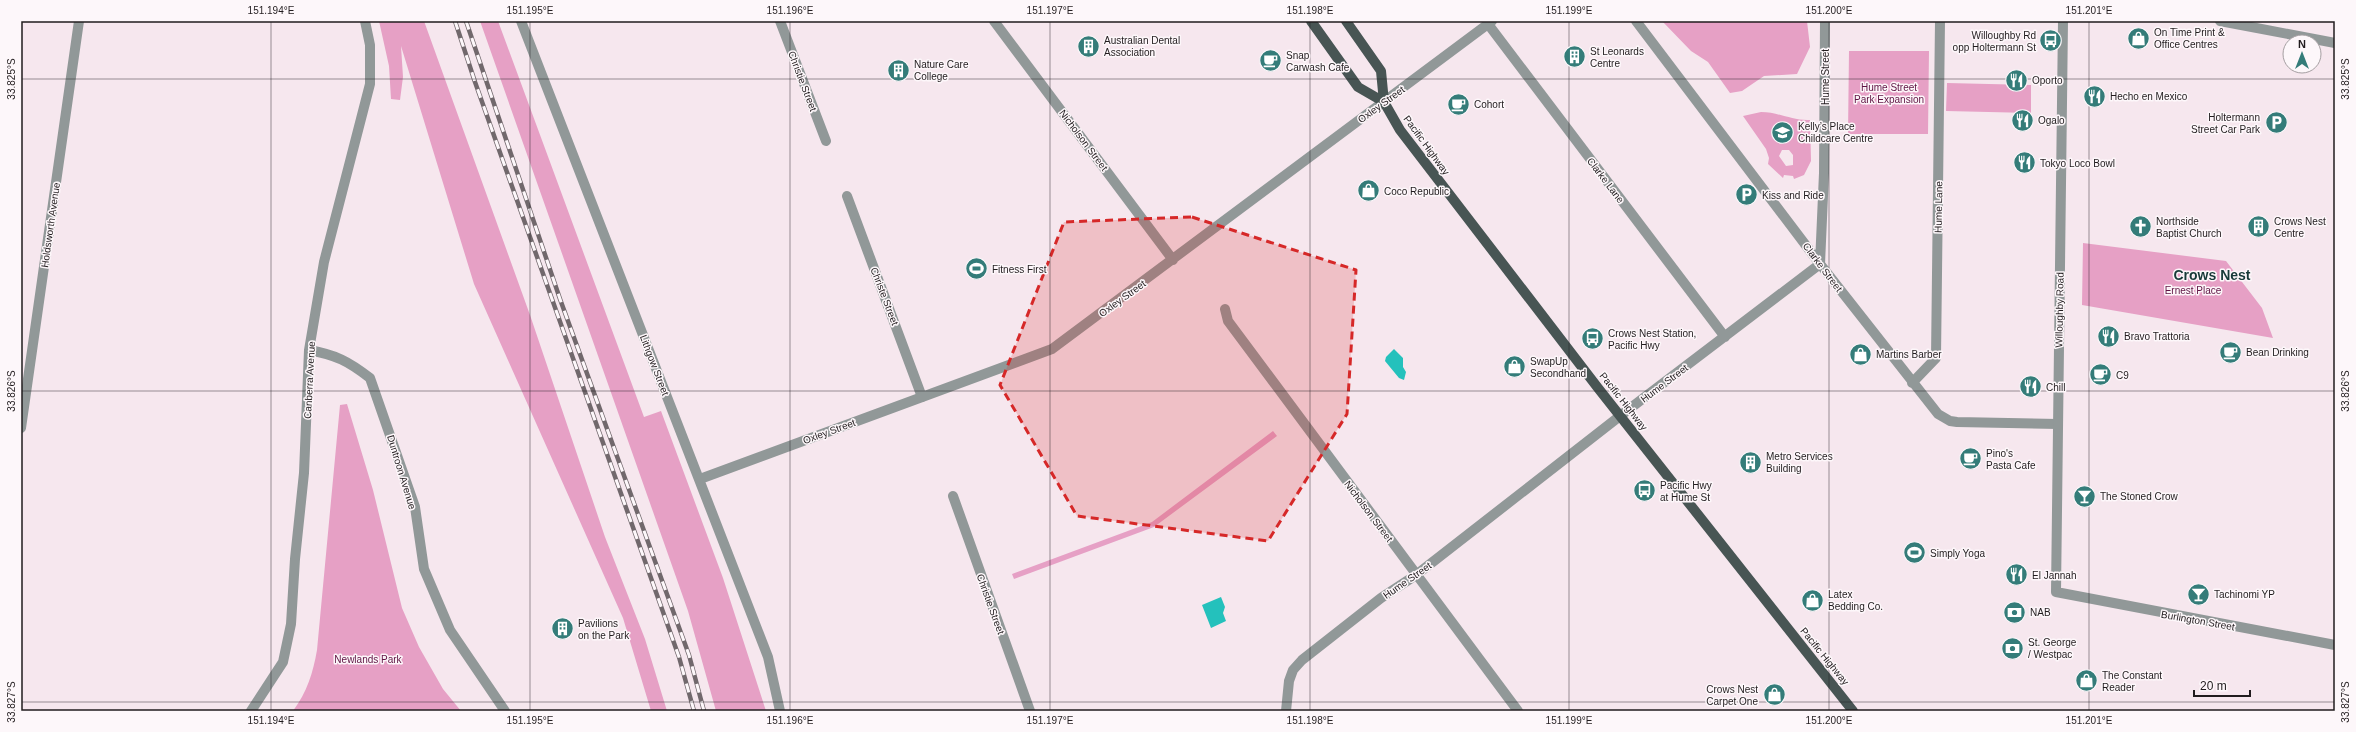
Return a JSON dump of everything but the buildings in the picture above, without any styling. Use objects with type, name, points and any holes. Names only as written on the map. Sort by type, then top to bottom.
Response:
[{"type":"main road","points":[[1311,21],[1358,87],[1384,102]]},
{"type":"main road","name":"Pacific Highway","points":[[1346,21],[1381,71],[1384,102],[1400,130],[1443,188],[1620,416],[1853,711]]},
{"type":"street","name":"Holdsworth Avenue","points":[[21,428],[79,21]]},
{"type":"street","name":"Canberra Avenue","points":[[251,711],[283,662],[291,624],[295,559],[304,473],[309,350],[324,262],[370,84],[370,45],[365,21]]},
{"type":"street","name":"Lithgow Street","points":[[521,21],[768,657],[780,711]]},
{"type":"street","name":"Christie Street","points":[[780,21],[826,141]]},
{"type":"street","name":"Nicholson Street","points":[[994,21],[1173,260]]},
{"type":"street","name":"Clarke Street","points":[[1636,21],[1820,264],[1912,383],[1938,414],[1950,421],[2058,424]]},
{"type":"street","name":"Hume Street","points":[[1286,711],[1289,681],[1293,670],[1302,660],[1381,598],[1416,575],[1620,416],[1820,264],[1824,173],[1825,21]]},
{"type":"street","name":"Hume Lane","points":[[1912,383],[1936,358],[1940,21]]},
{"type":"street","name":"Willoughby Road","points":[[2061,594],[2056,592],[2062,21]]},
{"type":"street","points":[[2220,21],[2335,43]]},
{"type":"street","name":"Oxley Street","points":[[700,479],[1052,349],[1173,260],[1272,183],[1384,102],[1490,22]]},
{"type":"street","name":"Clarke Lane","points":[[1490,22],[1725,336]]},
{"type":"street","name":"Christe Street","points":[[847,196],[922,397]]},
{"type":"street","name":"Nicholson Street","points":[[1225,308],[1228,321],[1518,711]]},
{"type":"street","name":"Duntroon Avenue","points":[[309,350],[334,355],[354,366],[370,378],[414,507],[424,569],[450,630],[506,711]]},
{"type":"street","name":"Christie Street","points":[[953,496],[1030,711]]},
{"type":"street","name":"Burlington Street","points":[[2061,594],[2335,645]]},
{"type":"highlighted area","points":[[1192,217],[1356,270],[1347,414],[1268,541],[1077,516],[1000,385],[1064,222]]},
{"type":"green space","points":[[379,21],[424,21],[530,315],[605,537],[645,639],[667,711],[651,711],[623,618],[474,284],[401,46],[403,77],[400,100],[391,99],[389,66]]},
{"type":"green space","points":[[480,21],[498,21],[644,417],[661,411],[723,578],[766,711],[716,711],[688,611]]},
{"type":"green space","points":[[1662,21],[1807,21],[1810,47],[1797,74],[1764,76],[1742,91],[1730,93],[1708,62],[1691,51]]},
{"type":"green space","name":"Hume Street Park Expansion","points":[[1849,51],[1929,51],[1928,134],[1848,134]]},
{"type":"green space","name":"Hume Street Park Expansion","points":[[1947,83],[2031,85],[2031,113],[1946,111]]},
{"type":"green space","points":[[1768,112],[1797,119],[1810,120],[1811,161],[1804,175],[1794,179],[1793,176],[1784,175],[1783,178],[1768,164],[1769,158],[1766,149],[1743,116]],"holes":[[[1782,150],[1789,150],[1793,155],[1793,165],[1786,166],[1779,156]]]},
{"type":"green space","name":"Ernest Place","points":[[2083,243],[2226,261],[2262,308],[2273,338],[2082,305]]},
{"type":"green space","name":"Newlands Park","points":[[347,404],[373,490],[402,608],[419,647],[443,689],[461,711],[293,711],[309,682],[314,667],[317,650],[340,405]]},
{"type":"green space","points":[[1273,431],[1277,436],[1154,527],[1014,579],[1012,574],[1152,522]]},
{"type":"water","points":[[1394,349],[1403,358],[1403,367],[1406,372],[1404,380],[1399,378],[1385,361],[1386,357]]},
{"type":"water","points":[[1221,597],[1225,607],[1223,613],[1226,621],[1211,628],[1202,605]]},
{"type":"railway","points":[[455,21],[475,82],[679,657],[694,711]]},
{"type":"railway","points":[[466,21],[560,299],[689,655],[704,711]]},
{"type":"place","name":"On Time Print & Office Centres","points":[[2138,38]]},
{"type":"place","name":"Willoughby Rd opp Holtermann St","points":[[2051,41]]},
{"type":"place","name":"Australian Dental Association","points":[[1088,46]]},
{"type":"place","name":"St Leonards Centre","points":[[1575,57]]},
{"type":"place","name":"Snap Carwash Cafe","points":[[1270,61]]},
{"type":"place","name":"Nature Care College","points":[[899,70]]},
{"type":"place","name":"Oporto","points":[[2016,80]]},
{"type":"place","name":"Hecho en Mexico","points":[[2095,96]]},
{"type":"place","name":"Cohort","points":[[1458,104]]},
{"type":"place","name":"Ogalo","points":[[2023,120]]},
{"type":"place","name":"Holtermann Street Car Park","points":[[2276,123]]},
{"type":"place","name":"Kelly’s Place Childcare Centre","points":[[1782,132]]},
{"type":"place","name":"Tokyo Loco Bowl","points":[[2024,163]]},
{"type":"place","name":"Coco Republic","points":[[1369,191]]},
{"type":"place","name":"Kiss and Ride","points":[[1747,195]]},
{"type":"place","name":"Northside Baptist Church","points":[[2140,227]]},
{"type":"place","name":"Crows Nest Centre","points":[[2259,227]]},
{"type":"place","name":"Fitness First","points":[[976,269]]},
{"type":"place","name":"Bravo Trattoria","points":[[2108,336]]},
{"type":"place","name":"Crows Nest Station, Pacific Hwy","points":[[1593,339]]},
{"type":"place","name":"Bean Drinking","points":[[2230,352]]},
{"type":"place","name":"Martins Barber","points":[[1861,354]]},
{"type":"place","name":"SwapUp Secondhand","points":[[1515,367]]},
{"type":"place","name":"C9","points":[[2100,375]]},
{"type":"place","name":"Chill","points":[[2031,387]]},
{"type":"place","name":"Pino's Pasta Cafe","points":[[1971,459]]},
{"type":"place","name":"Metro Services Building","points":[[1751,462]]},
{"type":"place","name":"Pacific Hwy at Hume St","points":[[1645,491]]},
{"type":"place","name":"The Stoned Crow","points":[[2085,496]]},
{"type":"place","name":"Simply Yoga","points":[[1915,553]]},
{"type":"place","name":"El Jannah","points":[[2016,575]]},
{"type":"place","name":"Tachinomi YP","points":[[2199,594]]},
{"type":"place","name":"Latex Bedding Co.","points":[[1812,600]]},
{"type":"place","name":"NAB","points":[[2015,612]]},
{"type":"place","name":"Pavilions on the Park","points":[[563,629]]},
{"type":"place","name":"St. George / Westpac","points":[[2013,648]]},
{"type":"place","name":"The Constant Reader","points":[[2086,681]]},
{"type":"place","name":"Crows Nest Carpet One","points":[[1774,695]]},
{"type":"district","name":"Crows Nest","points":[[2212,275]]}]
